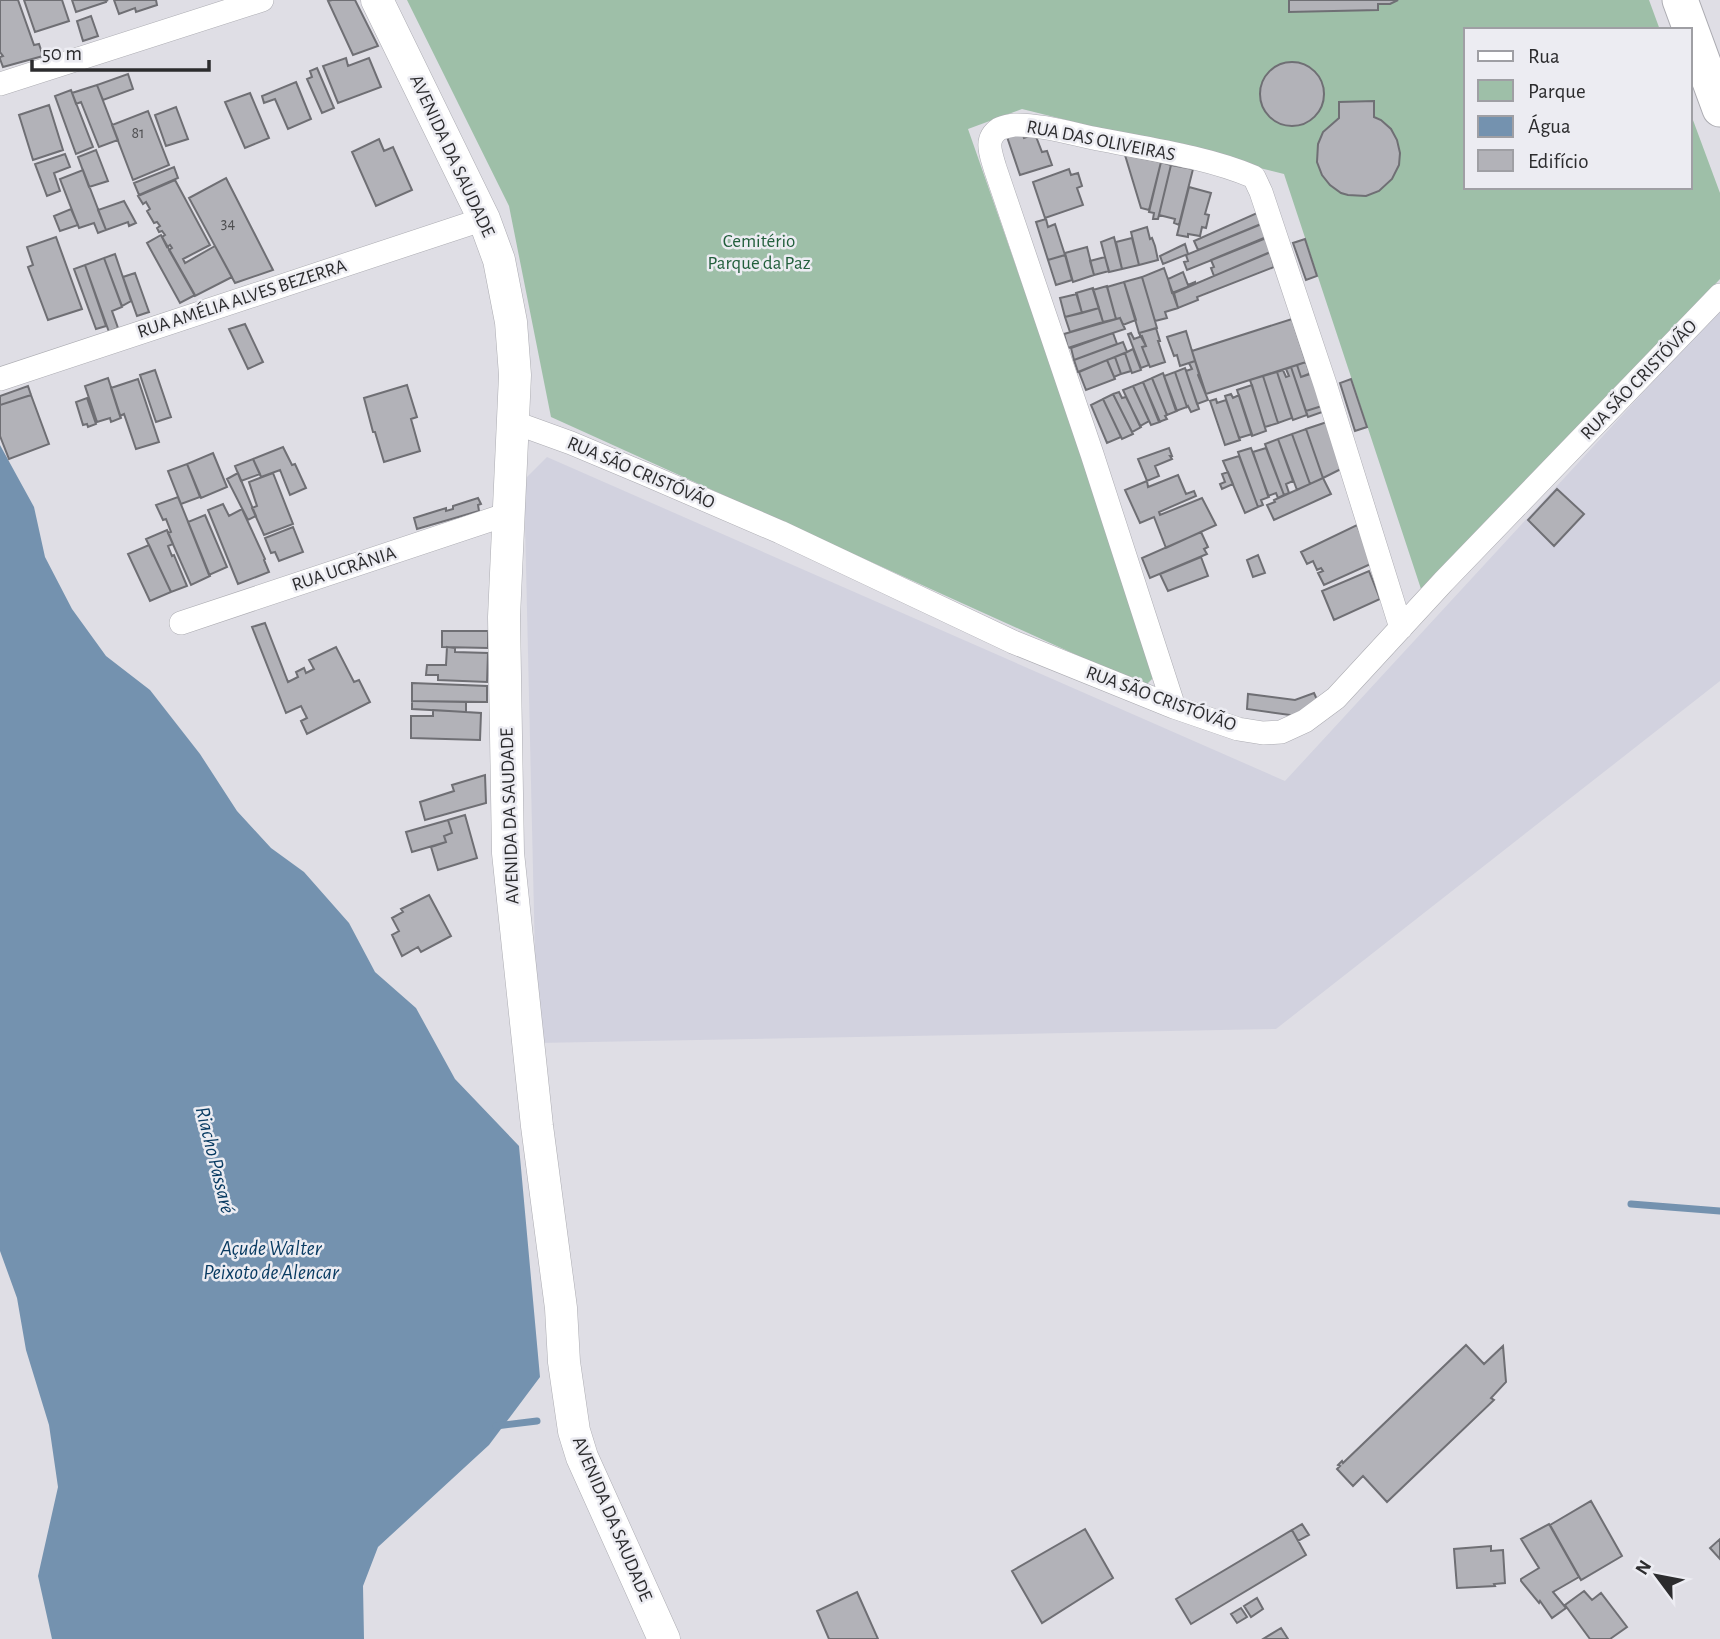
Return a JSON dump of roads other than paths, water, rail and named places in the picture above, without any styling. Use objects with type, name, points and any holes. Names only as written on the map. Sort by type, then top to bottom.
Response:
[{"type":"main road","points":[[1680,0],[1690,28]]},
{"type":"main road","points":[[1692,33],[1720,109]]},
{"type":"street","points":[[0,84],[262,0]]},
{"type":"street","name":"AVENIDA DA SAUDADE","points":[[377,0],[484,219],[499,260],[511,322],[515,375],[505,617],[508,853],[537,1126],[574,1431],[582,1457],[664,1639]]},
{"type":"street","name":"RUA DAS OLIVEIRAS","points":[[1174,707],[995,168],[989,145],[992,136],[1003,127],[1047,129],[1150,149],[1222,166],[1254,177],[1301,310],[1401,628]]},
{"type":"street","name":"RUA AMÉLIA ALVES BEZERRA","points":[[0,379],[484,219]]},
{"type":"street","name":"RUA SÃO CRISTÓVÃO","points":[[513,422],[657,479],[779,532],[1013,642],[1174,707],[1238,729],[1263,733],[1281,732],[1305,721],[1336,698],[1443,582],[1720,295]]},
{"type":"street","name":"RUA UCRÂNIA","points":[[181,623],[508,514]]},
{"type":"water","name":"Açude Walter Peixoto de Alencar","points":[[0,445],[34,507],[45,557],[72,609],[106,656],[150,690],[200,754],[237,811],[271,848],[304,872],[349,923],[375,972],[416,1008],[455,1079],[519,1146],[540,1377],[489,1445],[378,1547],[363,1586],[364,1639],[52,1639],[38,1576],[58,1487],[49,1425],[26,1350],[17,1298],[0,1251]]},
{"type":"waterway","points":[[1631,1204],[1720,1211]]},
{"type":"waterway","points":[[496,1426],[537,1421]]},
{"type":"park label","name":"Cemitério Parque da Paz","points":[[759,252]]},
{"type":"water label","name":"Riacho Passaré","points":[[215,1160]]}]
